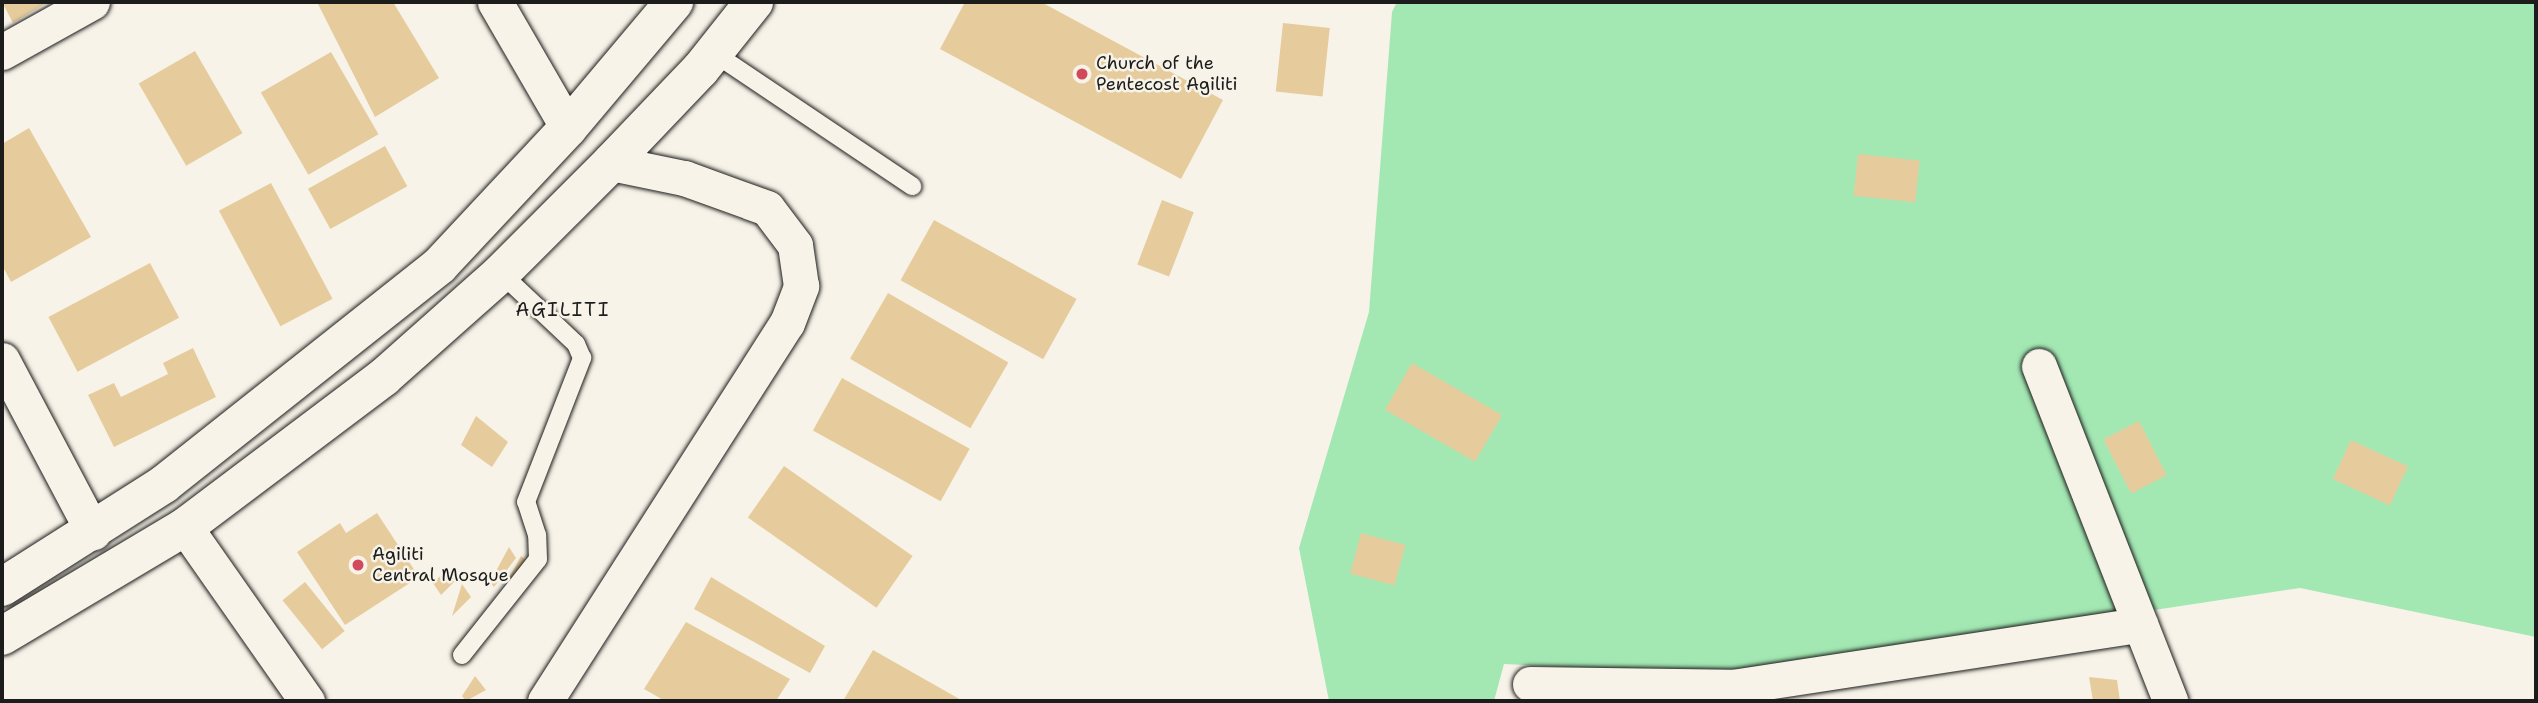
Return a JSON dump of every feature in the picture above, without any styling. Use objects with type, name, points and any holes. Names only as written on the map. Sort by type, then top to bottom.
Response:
[{"type":"street","points":[[2,52],[92,2]]},
{"type":"street","points":[[495,2],[568,128]]},
{"type":"street","points":[[2,587],[93,532],[164,484],[440,265],[568,128],[674,2]]},
{"type":"street","points":[[2,636],[185,527],[384,376],[501,274],[611,163],[714,53],[754,2]]},
{"type":"street","points":[[545,701],[787,323],[801,286],[795,244],[767,208],[684,178],[611,163]]},
{"type":"street","points":[[2,360],[93,532]]},
{"type":"street","points":[[2039,366],[2170,701]]},
{"type":"street","points":[[185,527],[307,701]]},
{"type":"street","points":[[1530,684],[1719,689],[2140,625]]},
{"type":"lane","points":[[714,53],[912,186]]},
{"type":"lane","points":[[462,655],[538,559],[537,535],[526,502],[582,358],[576,344],[501,274]]},
{"type":"green space","points":[[1397,2],[2536,2],[2536,637],[2300,588],[1725,675],[1504,664],[1494,701],[1329,701],[1299,548],[1369,312],[1392,12]]},
{"type":"building","points":[[2,2],[48,2],[13,23]]},
{"type":"building","points":[[317,2],[393,2],[439,78],[375,117]]},
{"type":"building","name":"Church of the Pentecost Agiliti","points":[[965,2],[1041,2],[1223,100],[1181,179],[940,49]]},
{"type":"building","points":[[1283,23],[1330,28],[1323,97],[1276,92]]},
{"type":"building","points":[[195,51],[242,133],[186,166],[139,84]]},
{"type":"building","points":[[331,52],[379,134],[308,175],[261,92]]},
{"type":"building","points":[[29,128],[91,237],[11,282],[2,265],[2,144]]},
{"type":"building","points":[[385,146],[407,186],[330,229],[308,189]]},
{"type":"building","points":[[1858,154],[1920,160],[1915,202],[1854,196]]},
{"type":"building","points":[[271,183],[333,299],[280,326],[219,211]]},
{"type":"building","points":[[1162,200],[1194,212],[1169,277],[1137,264]]},
{"type":"building","points":[[934,220],[1077,299],[1043,359],[901,280]]},
{"type":"building","points":[[150,263],[179,318],[78,372],[48,317]]},
{"type":"building","points":[[888,293],[1008,362],[970,428],[850,359]]},
{"type":"building","points":[[193,348],[216,397],[114,447],[88,395],[114,383],[121,397],[168,374],[163,363]]},
{"type":"building","points":[[1412,363],[1502,415],[1475,462],[1385,410]]},
{"type":"building","points":[[842,378],[970,449],[941,501],[813,430]]},
{"type":"building","points":[[476,416],[508,442],[492,467],[461,445]]},
{"type":"building","points":[[2139,421],[2167,475],[2131,494],[2103,439]]},
{"type":"building","points":[[2351,440],[2408,467],[2390,506],[2333,479]]},
{"type":"building","points":[[784,466],[913,556],[876,608],[748,518]]},
{"type":"building","name":"Agiliti Central Mosque","points":[[377,513],[419,577],[345,625],[297,552],[340,523],[346,533]]},
{"type":"building","points":[[1361,533],[1405,545],[1395,585],[1350,574]]},
{"type":"building","points":[[509,547],[516,558],[494,587],[490,582]]},
{"type":"building","points":[[521,556],[528,562],[514,581],[509,578]]},
{"type":"building","points":[[449,568],[459,577],[441,595],[433,583]]},
{"type":"building","points":[[711,577],[825,646],[810,673],[694,609]]},
{"type":"building","points":[[305,582],[345,631],[322,649],[282,600]]},
{"type":"building","points":[[462,584],[471,597],[452,616]]},
{"type":"building","points":[[686,622],[790,679],[776,701],[665,701],[644,689]]},
{"type":"building","points":[[873,650],[963,701],[843,701]]},
{"type":"building","points":[[475,676],[486,690],[466,701],[462,696]]},
{"type":"building","points":[[2089,677],[2117,680],[2120,701],[2093,701]]},
{"type":"place","name":"Church of the Pentecost Agiliti","points":[[1082,74]]},
{"type":"place","name":"Agiliti Central Mosque","points":[[358,565]]},
{"type":"district","name":"AGILITI","points":[[563,310]]}]
